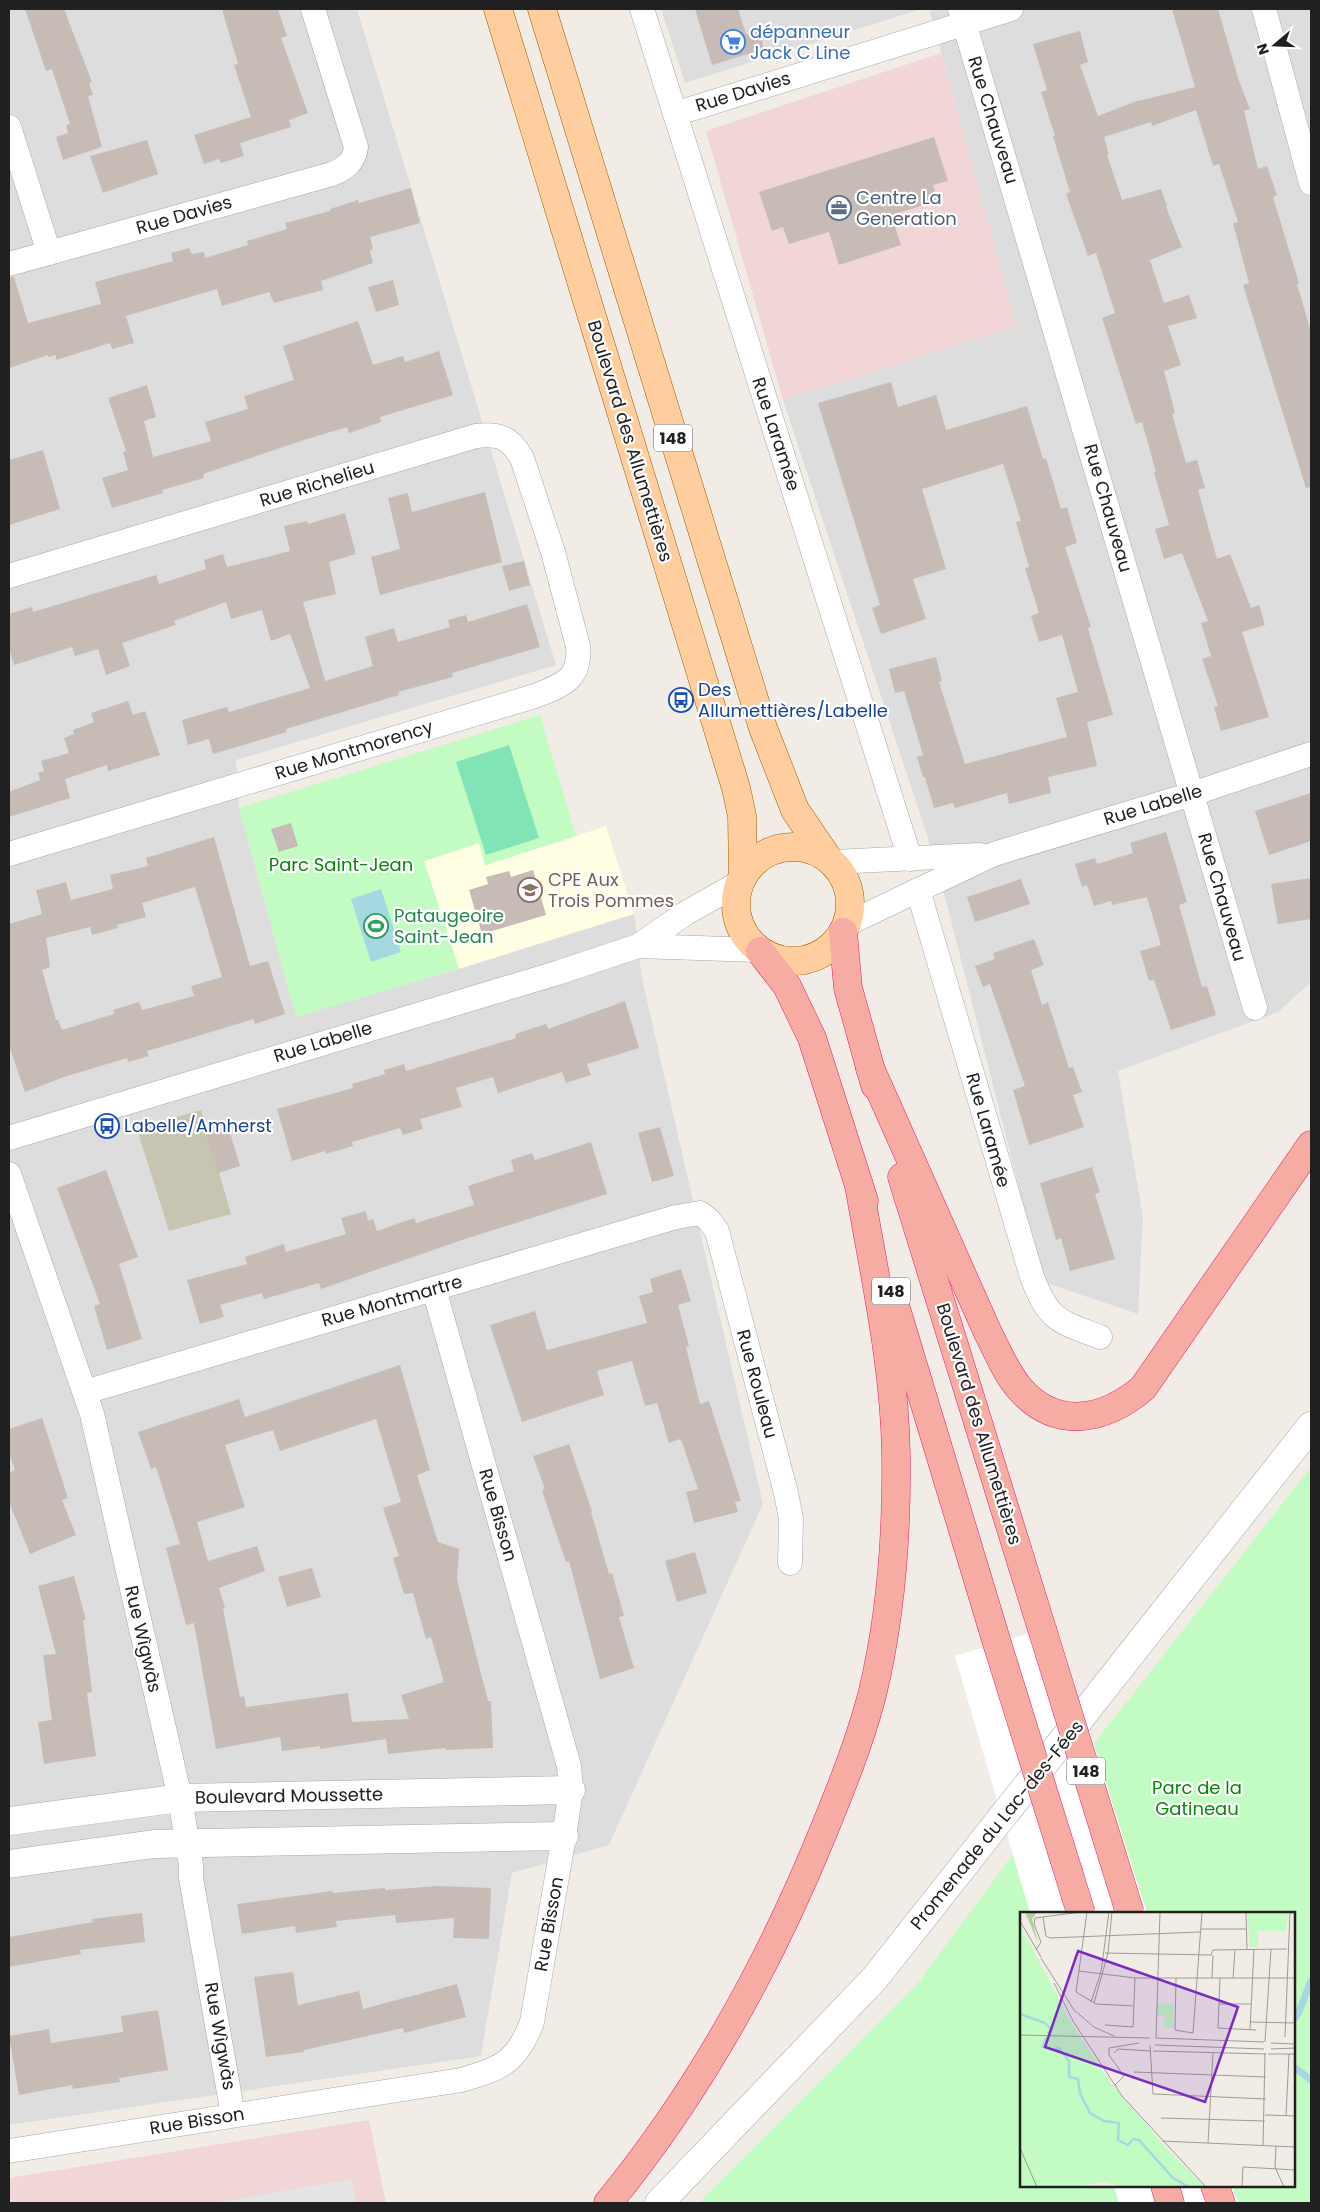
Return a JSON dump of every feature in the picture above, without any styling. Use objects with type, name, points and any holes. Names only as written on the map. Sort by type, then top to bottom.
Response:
[{"type":"highway","name":"Boulevard des Allumettières","points":[[845,928],[848,988],[870,1068],[1130,1912]]},
{"type":"highway","name":"148","points":[[759,950],[787,986],[812,1038],[1080,1912]]},
{"type":"highway","points":[[870,1068],[988,1333],[1008,1373],[1021,1390],[1036,1403],[1047,1411],[1065,1416],[1083,1417],[1100,1413],[1129,1400],[1143,1388],[1311,1145]]},
{"type":"highway","points":[[608,2203],[632,2173],[699,2076],[739,2009],[778,1935],[842,1786],[871,1698],[881,1654],[894,1560],[896,1454],[886,1343],[858,1185]]},
{"type":"highway","points":[[1165,2187],[1170,2203]]},
{"type":"highway","points":[[1215,2187],[1221,2203]]},
{"type":"main road","name":"Boulevard des Allumettières","points":[[498,9],[736,788],[742,816],[741,879]]},
{"type":"main road","name":"148","points":[[542,9],[763,729],[795,810],[830,860]]},
{"type":"main road","points":[[790,846],[810,848],[830,860],[841,872],[850,897],[850,911],[845,928],[834,945],[821,954],[806,960],[782,960],[759,950],[745,934],[739,923],[736,911],[736,898],[741,879],[755,861],[771,850],[790,846]]},
{"type":"street","name":"Rue Davies","points":[[9,264],[332,174],[343,169],[354,159],[356,147],[313,9]]},
{"type":"street","name":"Rue Laramée","points":[[642,9],[910,859]]},
{"type":"street","name":"Rue Davies","points":[[675,114],[962,16],[1011,9]]},
{"type":"street","points":[[1264,9],[1311,183]]},
{"type":"street","name":"Rue Chauveau","points":[[962,16],[1255,1008]]},
{"type":"street","points":[[9,127],[49,253]]},
{"type":"street","name":"Rue Richelieu","points":[[9,576],[488,434],[506,439],[514,444],[522,458],[553,552]]},
{"type":"street","name":"Rue Montmorency","points":[[9,854],[534,696],[562,685],[572,677],[576,668],[579,651],[553,552]]},
{"type":"street","name":"Rue Labelle","points":[[845,928],[918,890],[994,854],[1192,794],[1311,754]]},
{"type":"street","name":"Rue Labelle","points":[[830,860],[910,859],[994,854]]},
{"type":"street","name":"Rue Labelle","points":[[9,1138],[557,973],[638,946],[741,879]]},
{"type":"street","name":"Rue Laramée","points":[[918,890],[1032,1277],[1040,1298],[1048,1311],[1060,1322],[1100,1337]]},
{"type":"street","name":"Rue Labelle","points":[[638,946],[759,950]]},
{"type":"street","name":"Rue Wìgwàs","points":[[9,1174],[92,1414],[180,1798],[188,1842],[191,1878],[233,2115]]},
{"type":"street","name":"Rue Montmartre","points":[[85,1392],[676,1217],[700,1213]]},
{"type":"street","name":"Rue Rouleau","points":[[700,1213],[710,1221],[716,1231],[786,1492],[791,1519],[790,1563]]},
{"type":"street","name":"Rue Bisson","points":[[9,2151],[461,2080],[498,2067],[514,2057],[524,2042],[532,2022],[564,1836],[571,1790],[569,1766],[434,1289]]},
{"type":"street","name":"Promenade du Lac-des-Fées","points":[[659,2203],[875,1978],[1311,1426]]},
{"type":"street","name":"Boulevard Moussette","points":[[9,1821],[180,1798],[571,1790]]},
{"type":"street","points":[[9,1864],[154,1844],[188,1842],[564,1836]]},
{"type":"shaded area","points":[[9,9],[357,9],[556,665],[236,760],[239,808],[296,1016],[459,969],[485,865],[606,826],[634,914],[642,979],[763,1504],[609,1845],[512,1873],[481,2056],[9,2125]]},
{"type":"shaded area","points":[[661,9],[922,9],[685,83]]},
{"type":"shaded area","points":[[929,9],[1311,9],[1311,982],[1278,1012],[1118,1071],[1143,1217],[1138,1314],[1043,1282],[946,901],[926,832],[783,400],[1017,326]]},
{"type":"shaded area","points":[[941,53],[1017,326],[783,400],[706,131]]},
{"type":"shaded area","name":"CPE Aux Trois Pommes","points":[[606,826],[634,914],[459,969],[424,861],[479,843],[486,865]]},
{"type":"shaded area","points":[[201,1110],[231,1214],[169,1231],[137,1129]]},
{"type":"shaded area","points":[[369,2120],[386,2203],[9,2203],[9,2178]]},
{"type":"shaded area","points":[[352,2179],[356,2203],[215,2203]]},
{"type":"green space","name":"Parc Saint-Jean","points":[[540,715],[576,836],[485,865],[479,843],[424,861],[459,969],[296,1017],[239,808]]},
{"type":"green space","points":[[509,745],[539,838],[486,855],[456,762]]},
{"type":"green space","name":"Parc de la Gatineau","points":[[1311,1467],[1311,2203],[699,2203],[918,1983],[1100,1736]]},
{"type":"water","name":"Pataugeoire Saint-Jean","points":[[381,889],[401,952],[371,962],[351,899]]},
{"type":"pier","points":[[1056,1625],[1147,1912],[1030,1912],[955,1656]]},
{"type":"pier","points":[[1114,2187],[1232,2187],[1238,2203],[1119,2203]]},
{"type":"building","points":[[25,9],[64,9],[92,82],[89,83],[93,95],[88,96],[102,147],[63,160],[56,137],[68,133],[66,125],[70,124],[52,69],[46,71]]},
{"type":"building","points":[[222,9],[278,9],[287,36],[281,38],[308,113],[289,120],[291,127],[240,143],[244,156],[221,163],[219,159],[204,164],[194,135],[251,117],[234,65],[238,64]]},
{"type":"building","name":"dépanneur Jack C Line","points":[[695,9],[738,9],[746,34],[759,30],[764,49],[712,65]]},
{"type":"building","points":[[1172,9],[1218,9],[1239,81],[1250,109],[1244,111],[1258,169],[1267,166],[1277,195],[1273,197],[1299,283],[1297,284],[1311,332],[1311,487],[1306,488],[1243,285],[1249,283],[1233,223],[1238,222],[1219,164],[1213,166],[1196,110],[1152,126],[1151,122],[1104,137],[1109,155],[1107,155],[1122,200],[1161,189],[1182,247],[1150,260],[1164,303],[1189,295],[1197,318],[1168,326],[1181,365],[1164,371],[1175,413],[1172,414],[1186,463],[1197,460],[1205,488],[1198,490],[1217,559],[1230,554],[1251,608],[1259,605],[1265,625],[1242,632],[1269,717],[1221,731],[1214,707],[1218,706],[1202,659],[1211,656],[1201,623],[1208,621],[1182,553],[1164,559],[1155,529],[1169,525],[1154,472],[1156,472],[1142,422],[1136,424],[1102,318],[1115,313],[1096,253],[1088,256],[1066,194],[1070,192],[1041,92],[1047,90],[1033,44],[1080,31],[1088,62],[1080,65],[1098,116],[1134,102],[1195,87]]},
{"type":"building","name":"Centre La Generation","points":[[934,137],[948,181],[933,185],[938,201],[891,215],[901,245],[839,265],[829,232],[789,244],[783,227],[772,231],[759,192]]},
{"type":"building","points":[[147,140],[158,174],[103,193],[90,156]]},
{"type":"building","points":[[411,188],[420,223],[370,237],[373,249],[370,251],[373,263],[321,281],[323,290],[274,303],[269,292],[222,306],[217,289],[126,316],[134,343],[112,349],[110,343],[56,360],[56,355],[48,357],[48,355],[9,368],[9,277],[14,277],[28,323],[101,304],[95,282],[173,261],[171,253],[189,248],[192,254],[204,252],[205,258],[248,245],[247,241],[287,229],[285,223],[330,211],[330,209],[358,200],[359,203]]},
{"type":"building","points":[[393,280],[399,305],[376,312],[368,287]]},
{"type":"building","points":[[358,321],[373,365],[403,356],[405,362],[439,351],[453,395],[380,417],[381,422],[349,433],[347,427],[304,440],[203,474],[204,478],[162,490],[163,493],[112,508],[102,478],[128,470],[123,452],[126,451],[108,398],[147,385],[156,417],[144,421],[153,457],[211,441],[205,422],[248,409],[244,396],[294,380],[283,346]]},
{"type":"building","points":[[891,382],[898,407],[936,395],[946,430],[1027,406],[1043,459],[1046,458],[1061,509],[1067,507],[1077,543],[1065,547],[1091,627],[1088,628],[1113,715],[1087,722],[1097,766],[1048,777],[1051,793],[1009,804],[1007,793],[955,808],[953,803],[934,808],[917,757],[923,755],[904,691],[895,693],[889,669],[936,657],[942,681],[939,682],[965,764],[1067,737],[1056,698],[1078,692],[1062,635],[1039,642],[1031,616],[1039,613],[1025,568],[1029,567],[1016,522],[1021,521],[1003,464],[922,489],[946,569],[913,579],[926,619],[881,634],[872,608],[880,605],[818,403]]},
{"type":"building","points":[[43,450],[60,509],[9,525],[9,460]]},
{"type":"building","points":[[485,492],[502,562],[380,595],[371,557],[400,549],[388,498],[408,493],[412,512]]},
{"type":"building","points":[[345,513],[356,554],[329,562],[336,594],[303,602],[325,681],[373,666],[365,637],[394,628],[398,642],[450,627],[448,620],[466,615],[468,622],[527,604],[540,647],[452,673],[453,677],[398,692],[399,695],[286,729],[287,732],[213,754],[209,739],[188,745],[182,720],[227,707],[229,712],[310,688],[290,634],[271,641],[262,610],[231,619],[226,602],[174,621],[176,625],[122,643],[130,666],[106,675],[98,649],[75,656],[72,647],[14,665],[9,648],[9,614],[32,607],[33,612],[156,575],[159,584],[206,569],[204,560],[223,554],[227,567],[290,551],[284,526],[307,521],[308,524]]},
{"type":"building","points":[[524,561],[530,585],[509,591],[502,566]]},
{"type":"building","points":[[128,701],[133,715],[145,711],[160,755],[108,771],[107,765],[65,779],[70,798],[9,817],[9,792],[40,780],[38,773],[44,771],[41,761],[69,753],[64,738],[74,734],[73,730],[94,722],[91,713]]},
{"type":"building","points":[[1311,793],[1311,841],[1269,855],[1255,811]]},
{"type":"building","points":[[291,823],[298,846],[279,852],[271,829]]},
{"type":"building","points":[[1166,832],[1187,902],[1179,905],[1202,987],[1207,986],[1216,1015],[1171,1030],[1154,980],[1149,981],[1140,951],[1161,945],[1147,897],[1112,905],[1111,901],[1094,906],[1087,885],[1082,887],[1075,864],[1095,858],[1097,864],[1133,853],[1130,843]]},
{"type":"building","points":[[214,837],[250,966],[268,961],[285,1014],[255,1024],[254,1019],[147,1051],[149,1056],[128,1062],[127,1058],[64,1077],[25,1092],[9,1046],[9,924],[42,914],[36,890],[66,882],[71,900],[113,889],[110,875],[148,866],[146,858]],"holes":[[[195,887],[222,977],[191,986],[194,996],[142,1010],[139,1002],[113,1010],[114,1014],[62,1030],[58,1020],[56,1020],[42,970],[50,967],[46,938],[90,927],[92,935],[118,928],[117,925],[146,917],[142,903]]]},
{"type":"building","points":[[533,870],[546,915],[482,934],[469,890],[488,884],[486,877],[509,871],[511,877]]},
{"type":"building","points":[[1311,878],[1311,919],[1278,924],[1271,884]]},
{"type":"building","points":[[1021,879],[1030,904],[975,922],[967,897]]},
{"type":"building","points":[[1034,939],[1044,965],[1031,970],[1042,1005],[1048,1002],[1069,1068],[1073,1067],[1082,1092],[1073,1095],[1084,1127],[1029,1145],[1013,1090],[1025,1086],[990,984],[983,987],[975,966],[995,959],[993,953]]},
{"type":"building","points":[[625,1001],[639,1048],[587,1064],[591,1075],[566,1083],[562,1072],[498,1093],[493,1077],[456,1088],[462,1107],[420,1119],[423,1129],[403,1135],[400,1128],[352,1142],[353,1146],[325,1154],[325,1151],[292,1161],[277,1109],[353,1088],[352,1084],[385,1074],[384,1070],[404,1064],[406,1071],[516,1038],[515,1034],[546,1024],[548,1029]]},
{"type":"building","points":[[228,1126],[240,1166],[218,1173],[206,1132]]},
{"type":"building","points":[[660,1127],[674,1176],[652,1182],[638,1133]]},
{"type":"building","points":[[591,1142],[607,1194],[462,1240],[321,1289],[319,1283],[264,1299],[262,1293],[220,1305],[224,1317],[200,1324],[187,1280],[247,1264],[245,1257],[284,1244],[286,1252],[346,1234],[341,1218],[366,1211],[368,1221],[373,1219],[377,1231],[414,1218],[416,1223],[474,1205],[468,1186],[514,1171],[511,1160],[532,1153],[535,1160]]},
{"type":"building","points":[[1092,1167],[1100,1192],[1095,1194],[1115,1259],[1070,1271],[1061,1238],[1056,1240],[1040,1183]]},
{"type":"building","points":[[106,1170],[138,1257],[119,1264],[142,1339],[107,1350],[94,1306],[100,1304],[57,1188]]},
{"type":"building","points":[[681,1269],[691,1301],[678,1305],[689,1346],[686,1347],[700,1404],[709,1401],[741,1501],[735,1502],[738,1512],[694,1523],[686,1492],[698,1489],[682,1442],[680,1439],[669,1443],[657,1403],[645,1406],[632,1361],[597,1371],[604,1395],[522,1422],[490,1325],[535,1311],[547,1350],[647,1323],[639,1296],[653,1292],[650,1279]]},
{"type":"building","points":[[400,1365],[430,1470],[417,1475],[438,1542],[459,1549],[457,1580],[488,1701],[491,1701],[493,1748],[446,1750],[446,1748],[388,1754],[386,1739],[320,1749],[320,1746],[282,1751],[280,1737],[216,1749],[194,1623],[186,1625],[166,1548],[180,1544],[156,1467],[151,1469],[138,1432],[239,1399],[245,1417]],"holes":[[[376,1419],[401,1502],[383,1508],[399,1556],[393,1558],[404,1594],[413,1593],[426,1639],[431,1637],[444,1682],[401,1695],[409,1719],[352,1722],[348,1693],[246,1707],[244,1696],[240,1697],[223,1609],[225,1608],[219,1588],[265,1571],[257,1546],[208,1561],[197,1522],[245,1507],[225,1445],[273,1430],[280,1451]]]},
{"type":"building","points":[[42,1418],[68,1498],[62,1500],[76,1535],[30,1554],[9,1502],[9,1473],[15,1470],[9,1453],[9,1429]]},
{"type":"building","points":[[569,1444],[592,1511],[609,1574],[612,1573],[624,1616],[619,1617],[634,1668],[600,1679],[569,1561],[566,1562],[542,1490],[545,1489],[533,1456]]},
{"type":"building","points":[[695,1552],[707,1593],[677,1602],[665,1561]]},
{"type":"building","points":[[312,1568],[321,1597],[287,1607],[278,1577]]},
{"type":"building","points":[[74,1576],[86,1620],[83,1620],[92,1692],[87,1693],[96,1756],[44,1764],[38,1722],[52,1720],[43,1655],[56,1654],[38,1586]]},
{"type":"building","points":[[438,1886],[491,1888],[489,1939],[453,1938],[454,1918],[396,1923],[395,1915],[336,1921],[337,1927],[296,1933],[295,1926],[242,1934],[237,1904],[332,1891],[333,1893],[385,1888],[385,1890]]},
{"type":"building","points":[[142,1913],[145,1942],[80,1950],[81,1954],[9,1967],[9,1937],[93,1922],[92,1919]]},
{"type":"building","points":[[293,1972],[298,2005],[359,1991],[363,2009],[457,1984],[466,2017],[404,2033],[403,2028],[304,2050],[304,2052],[266,2057],[254,1977]]},
{"type":"building","points":[[158,2010],[168,2070],[119,2078],[120,2082],[73,2089],[72,2085],[19,2095],[9,2036],[49,2029],[51,2043],[123,2032],[121,2016]]},
{"type":"waterway","points":[[1295,2018],[1311,1981]]},
{"type":"waterway","points":[[1295,2068],[1311,2080]]},
{"type":"place","name":"dépanneur Jack C Line","points":[[733,42]]},
{"type":"place","name":"Centre La Generation","points":[[839,208]]},
{"type":"place","name":"Des Allumettières/Labelle","points":[[681,700]]},
{"type":"place","name":"CPE Aux Trois Pommes","points":[[530,890]]},
{"type":"place","name":"Pataugeoire Saint-Jean","points":[[376,926]]},
{"type":"place","name":"Labelle/Amherst","points":[[107,1126]]}]
